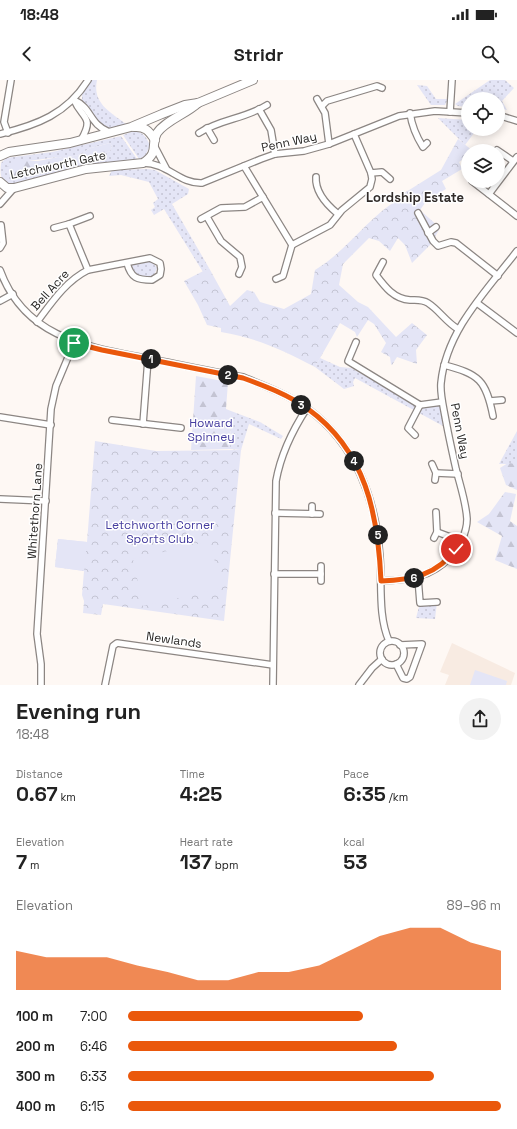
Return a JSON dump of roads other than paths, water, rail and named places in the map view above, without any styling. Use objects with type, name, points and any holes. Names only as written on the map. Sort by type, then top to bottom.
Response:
[{"type":"main road","name":"Letchworth Gate","points":[[131,127],[185,105],[198,103],[253,80]]},
{"type":"main road","name":"Letchworth Gate","points":[[0,182],[7,188],[14,188],[86,169],[143,163],[150,158],[161,128],[188,112],[198,103]]},
{"type":"main road","name":"Letchworth Gate","points":[[0,156],[9,152],[81,140],[131,127],[142,126],[149,131],[155,144]]},
{"type":"street","points":[[8,132],[4,122],[11,80]]},
{"type":"street","points":[[0,134],[28,127],[60,111],[74,100],[88,80]]},
{"type":"street","points":[[450,112],[452,80]]},
{"type":"street","points":[[322,106],[327,101],[376,86],[382,88]]},
{"type":"street","points":[[317,99],[322,106],[327,120],[326,129],[328,144]]},
{"type":"street","points":[[74,100],[81,103],[85,107],[96,125],[110,132]]},
{"type":"street","points":[[74,100],[76,106],[85,115],[88,122],[86,131],[81,140]]},
{"type":"street","points":[[199,133],[227,119],[242,117],[267,105]]},
{"type":"street","points":[[260,109],[271,130],[275,154]]},
{"type":"street","name":"Penn Way","points":[[143,163],[166,168],[192,183],[202,183],[275,154],[304,151],[328,144],[399,116],[434,111],[461,113]]},
{"type":"street","points":[[410,114],[416,136],[423,147],[427,143]]},
{"type":"street","points":[[505,117],[517,120]]},
{"type":"street","points":[[207,128],[214,140]]},
{"type":"street","points":[[276,280],[283,276],[292,245],[327,227],[338,214],[370,187],[372,180],[371,173],[354,134]]},
{"type":"street","points":[[155,144],[166,168]]},
{"type":"street","points":[[489,194],[515,159],[505,154]]},
{"type":"street","points":[[244,166],[292,245]]},
{"type":"street","points":[[371,173],[382,172],[390,179]]},
{"type":"street","points":[[316,177],[318,190],[328,205],[338,214]]},
{"type":"street","points":[[0,182],[0,191]]},
{"type":"street","points":[[0,204],[14,188]]},
{"type":"street","points":[[481,188],[517,216]]},
{"type":"street","points":[[239,274],[242,267],[240,258],[221,242],[204,218],[221,208],[245,207],[263,197]]},
{"type":"street","points":[[418,213],[428,233],[438,246],[451,242],[459,245],[498,276]]},
{"type":"street","points":[[54,228],[90,216]]},
{"type":"street","points":[[69,224],[88,270]]},
{"type":"street","points":[[0,248],[3,243],[1,225]]},
{"type":"street","points":[[428,233],[436,227]]},
{"type":"street","name":"Penn Way","points":[[381,581],[418,578],[437,569],[446,562],[461,541],[467,520],[442,402],[440,384],[449,347],[458,329],[517,251]]},
{"type":"street","name":"Bell Acre","points":[[37,322],[65,286],[79,274],[88,270],[150,258],[156,260],[161,266],[160,275],[152,280],[135,277],[131,274],[127,263]]},
{"type":"street","points":[[383,262],[376,275],[391,293],[398,298],[419,300],[429,303],[446,320],[458,329]]},
{"type":"street","points":[[0,270],[13,294],[37,322],[59,336],[74,343],[243,378],[264,386],[307,408],[348,449],[361,473],[372,503],[377,526],[383,626],[389,641]]},
{"type":"street","points":[[0,301],[13,294]]},
{"type":"street","points":[[477,303],[517,333]]},
{"type":"street","points":[[356,342],[348,361],[420,404],[442,402]]},
{"type":"street","name":"Whitethorn Lane","points":[[41,685],[42,664],[37,634],[52,404],[56,386],[74,343]]},
{"type":"street","points":[[143,424],[148,359]]},
{"type":"street","points":[[444,365],[463,370],[478,378],[488,392],[493,416]]},
{"type":"street","points":[[490,402],[502,400]]},
{"type":"street","points":[[415,434],[408,428],[420,404]]},
{"type":"street","points":[[273,685],[276,481],[280,461],[289,437],[307,408]]},
{"type":"street","points":[[0,417],[51,425]]},
{"type":"street","points":[[112,420],[181,428]]},
{"type":"street","points":[[432,464],[436,473],[435,480]]},
{"type":"street","points":[[436,473],[458,474]]},
{"type":"street","points":[[0,499],[46,501]]},
{"type":"street","points":[[312,506],[312,514]]},
{"type":"street","points":[[434,538],[437,532],[436,512]]},
{"type":"street","points":[[275,513],[320,514]]},
{"type":"street","points":[[437,532],[461,541]]},
{"type":"street","points":[[321,566],[321,581]]},
{"type":"street","points":[[274,574],[321,574]]},
{"type":"street","points":[[418,578],[420,603],[438,602]]},
{"type":"street","points":[[389,641],[400,644],[422,644],[410,677],[407,679],[403,678],[396,664]]},
{"type":"street","points":[[359,685],[372,668],[382,659],[382,648],[389,641]]},
{"type":"street","name":"Newlands","points":[[105,685],[114,644],[273,665]]},
{"type":"street","points":[[382,659],[388,664],[396,664],[403,657],[404,653],[400,644]]},
{"type":"district","name":"Lordship Estate","points":[[415,197]]},
{"type":"park label","name":"Howard Spinney","points":[[211,430]]},
{"type":"park label","name":"Letchworth Corner Sports Club","points":[[160,532]]}]
